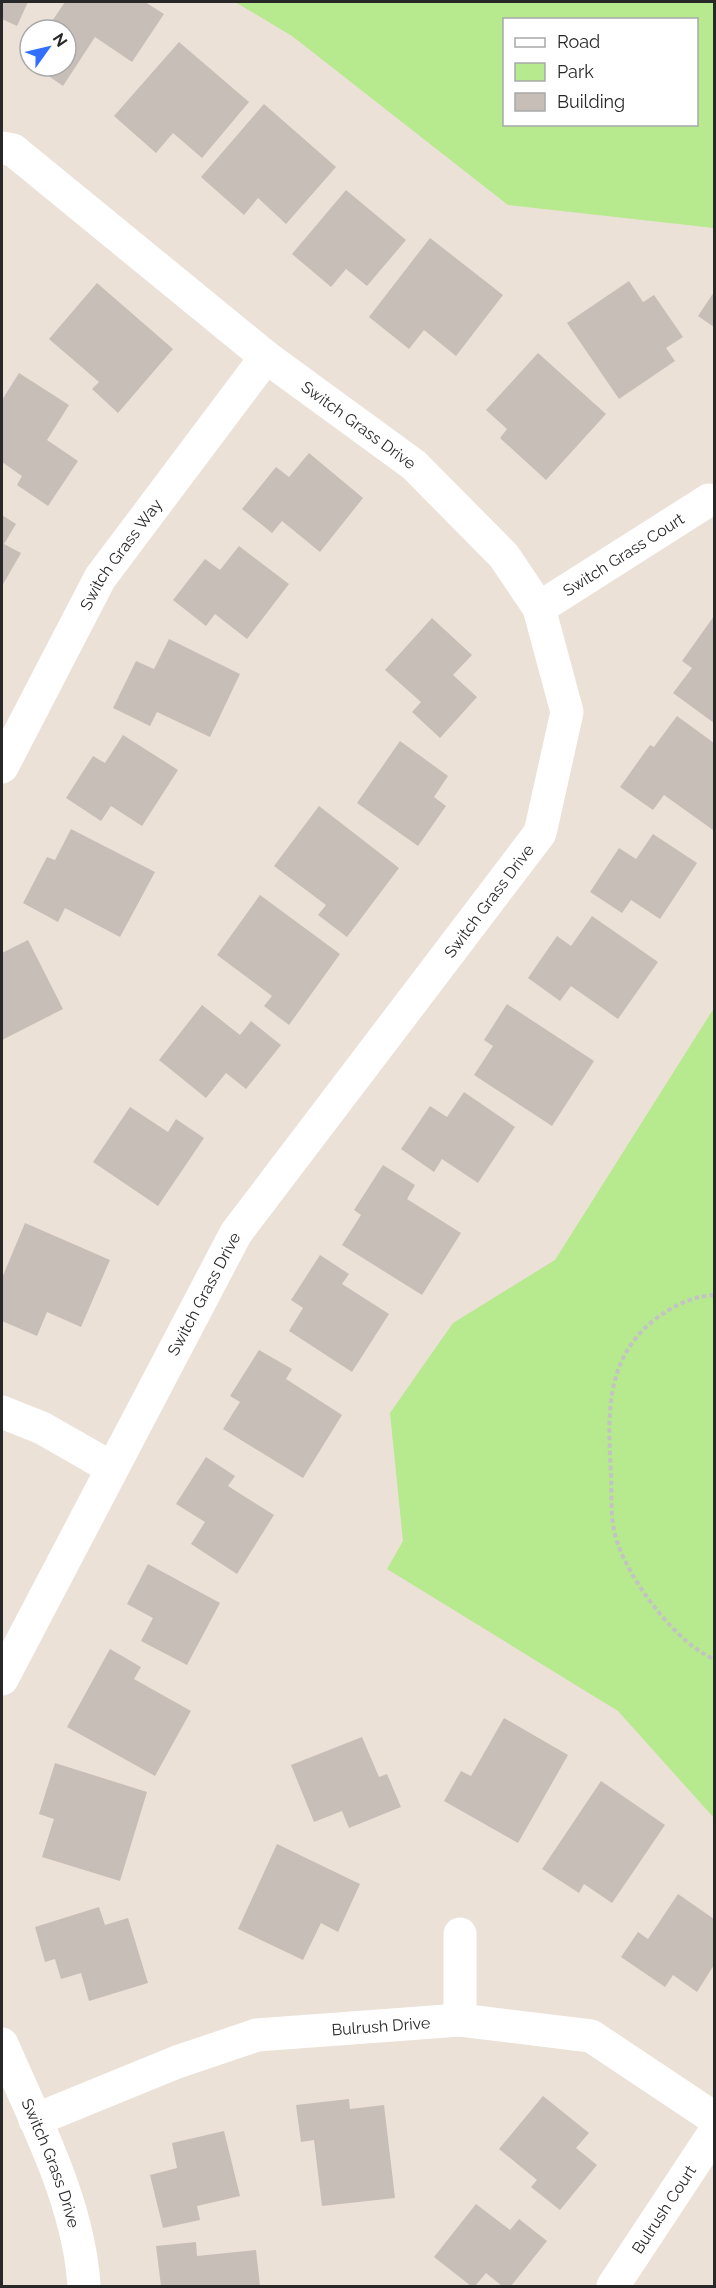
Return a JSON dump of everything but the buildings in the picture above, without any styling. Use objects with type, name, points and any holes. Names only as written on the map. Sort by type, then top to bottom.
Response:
[{"type":"street","name":"Switch Grass Drive","points":[[2,148],[13,150],[266,357],[414,465],[504,556],[539,608],[567,712],[540,833],[236,1233],[2,1680]]},
{"type":"street","name":"Switch Grass Way","points":[[2,767],[100,578],[266,357]]},
{"type":"street","name":"Switch Grass Court","points":[[539,608],[710,500]]},
{"type":"street","points":[[2,1412],[42,1428],[112,1468]]},
{"type":"street","points":[[460,1934],[460,2020]]},
{"type":"street","name":"Bulrush Drive","points":[[35,2120],[177,2062],[257,2035],[460,2020],[591,2036],[714,2118]]},
{"type":"street","name":"Switch Grass Drive","points":[[2,2044],[70,2209],[82,2260],[84,2286]]},
{"type":"street","name":"Bulrush Court","points":[[613,2286],[714,2133]]},
{"type":"path","points":[[714,1295],[699,1296],[670,1307],[629,1344],[615,1374],[608,1423],[614,1533],[630,1573],[676,1630],[705,1655],[714,1659]]},
{"type":"green space","points":[[235,2],[714,2],[714,228],[508,205],[292,36]]},
{"type":"green space","points":[[714,1008],[714,1818],[618,1711],[387,1569],[403,1541],[390,1413],[453,1323],[555,1260]]}]
